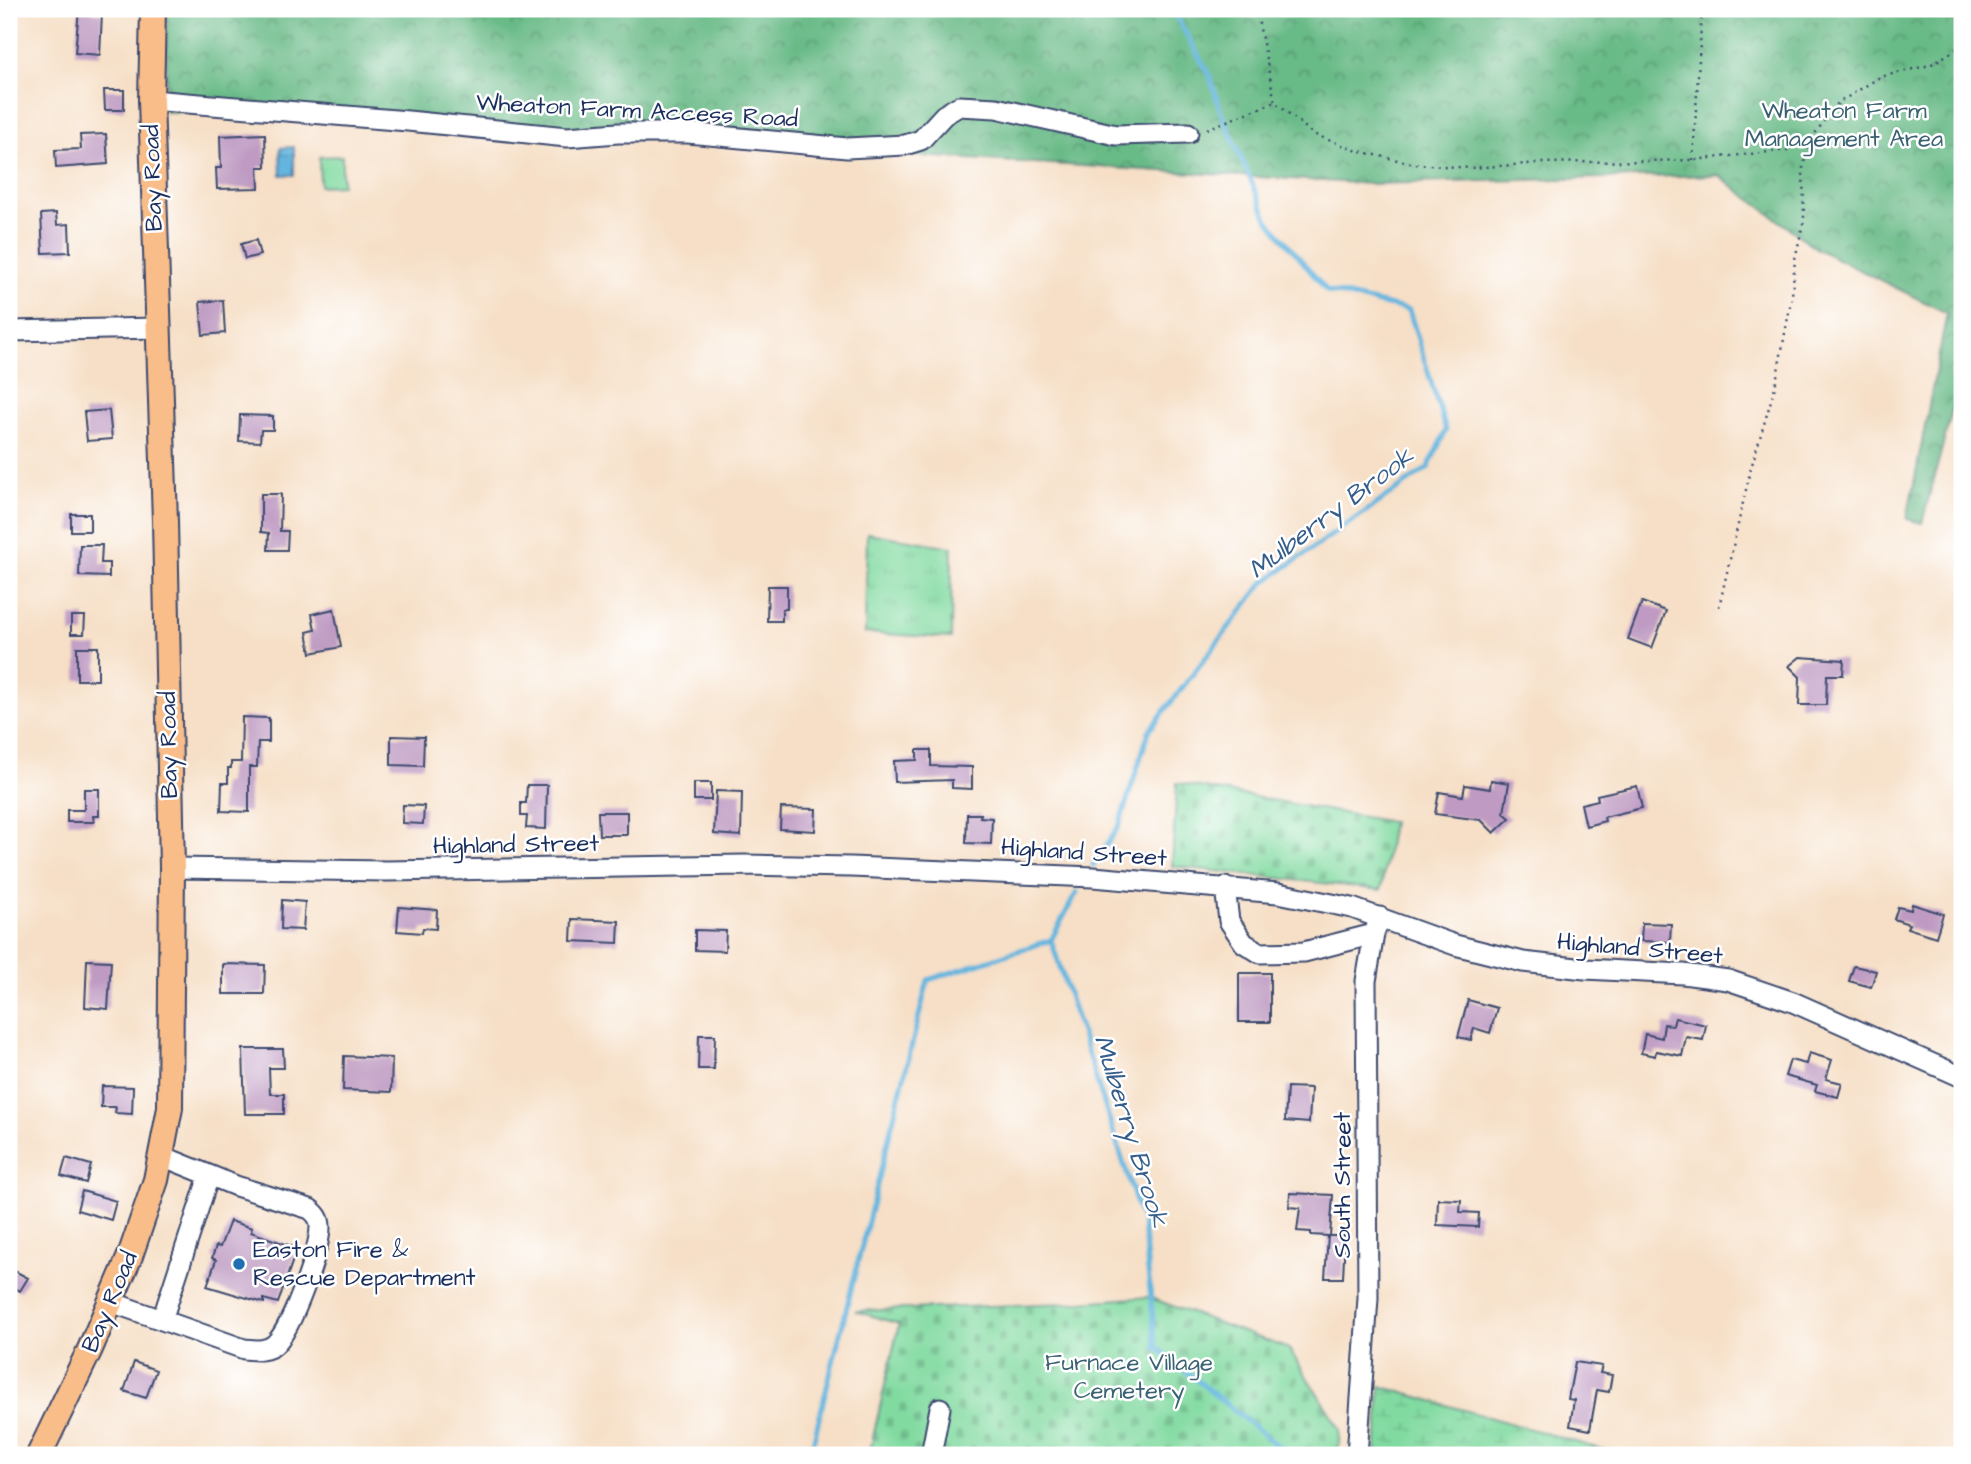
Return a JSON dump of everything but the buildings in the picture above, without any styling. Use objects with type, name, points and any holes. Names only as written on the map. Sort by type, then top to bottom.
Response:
[{"type":"main road","name":"Bay Road","points":[[39,1455],[111,1302],[144,1218],[162,1156],[172,1086],[172,868],[151,100],[153,9]]},
{"type":"street","name":"Wheaton Farm Access Road","points":[[151,100],[567,137],[618,133],[688,133],[847,148],[905,145],[921,140],[944,115],[959,106],[996,108],[1116,135],[1188,133]]},
{"type":"street","points":[[9,331],[159,328]]},
{"type":"street","name":"Highland Street","points":[[172,868],[387,871],[744,865],[1093,877],[1225,887],[1309,898],[1377,925],[1522,962],[1728,980],[1793,1002],[1962,1077]]},
{"type":"street","points":[[1225,887],[1229,921],[1244,943],[1260,953],[1304,952],[1377,925]]},
{"type":"street","name":"South Street","points":[[1357,1455],[1368,1298],[1366,981],[1377,925]]},
{"type":"street","points":[[111,1302],[244,1349],[262,1351],[274,1345],[282,1335],[313,1259],[320,1226],[317,1216],[310,1209],[209,1176],[162,1156]]},
{"type":"street","points":[[162,1320],[209,1176]]},
{"type":"street","points":[[930,1455],[940,1408]]},
{"type":"path","points":[[1256,9],[1275,102],[1313,134],[1355,150],[1414,164],[1471,168],[1540,163],[1693,160],[1788,150],[1810,140]]},
{"type":"path","points":[[1693,160],[1702,9]]},
{"type":"path","points":[[1719,607],[1751,468],[1775,387],[1792,296],[1795,259],[1804,220],[1803,167],[1810,140],[1838,103],[1880,77],[1930,65],[1962,46]]},
{"type":"path","points":[[1216,126],[1275,102]]},
{"type":"green space","name":"Wheaton Farm Management Area","points":[[167,9],[1962,9],[1962,373],[1922,523],[1907,519],[1947,313],[1817,249],[1718,175],[1371,184],[198,111],[166,112]]},
{"type":"green space","points":[[342,156],[342,185],[320,186],[319,157]]},
{"type":"green space","points":[[867,533],[952,547],[951,638],[865,633]]},
{"type":"green space","points":[[1177,783],[1392,822],[1381,890],[1172,866]]},
{"type":"green space","name":"Furnace Village Cemetery","points":[[1148,1297],[1289,1349],[1340,1429],[1338,1455],[869,1455],[899,1324],[855,1311],[1068,1303]]},
{"type":"green space","points":[[1380,1386],[1621,1455],[1376,1455]]},
{"type":"water","points":[[294,147],[294,175],[281,175],[280,148]]},
{"type":"waterway","name":"Mulberry Brook","points":[[1093,865],[1119,826],[1149,731],[1263,583],[1428,468],[1446,430],[1409,310],[1327,291],[1268,220],[1221,112],[1210,76],[1172,9]]},
{"type":"waterway","name":"Mulberry Brook","points":[[1077,892],[1051,940],[1143,1223],[1156,1347],[1289,1455]]},
{"type":"waterway","points":[[810,1455],[928,980],[1051,940]]},
{"type":"place","name":"Easton Fire & Rescue Department","points":[[239,1264]]}]
